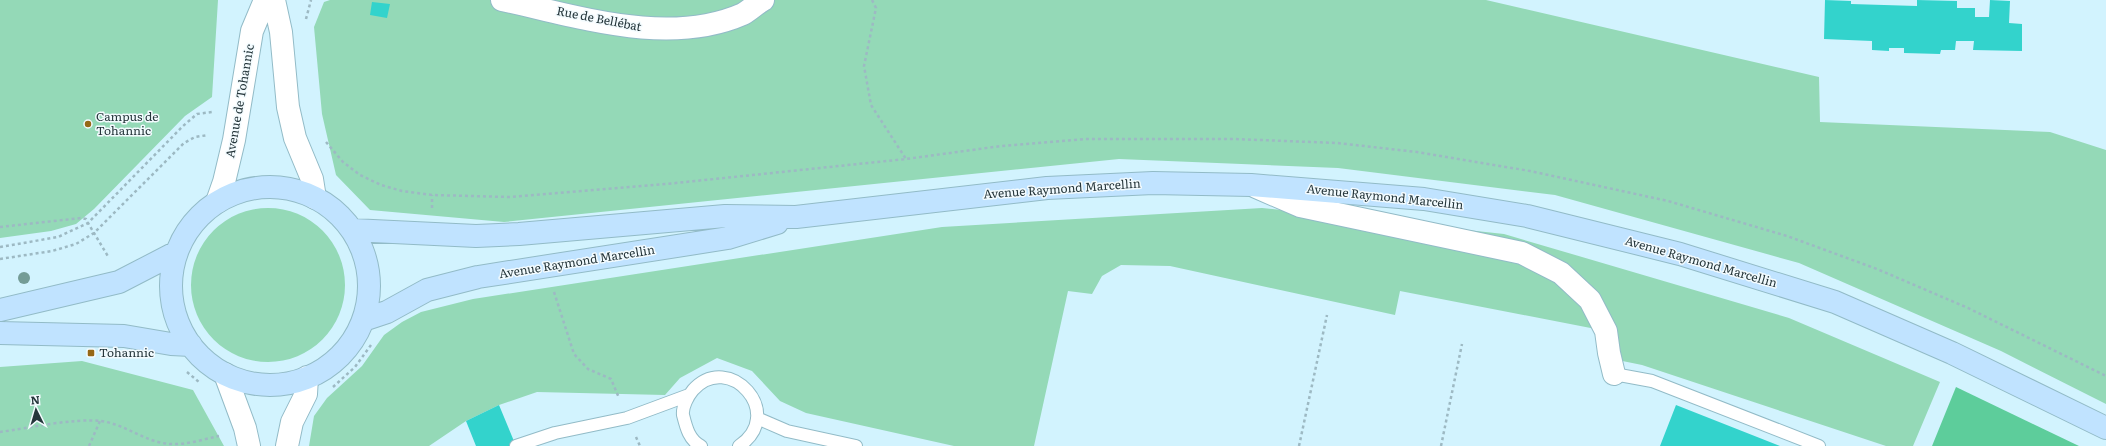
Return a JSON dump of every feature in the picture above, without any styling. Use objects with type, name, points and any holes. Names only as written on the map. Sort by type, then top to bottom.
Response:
[{"type":"main road","name":"Avenue Raymond Marcellin","points":[[352,230],[490,235],[519,234],[725,216],[796,217],[1047,188],[1153,183],[1251,184],[1424,199],[1527,216],[1680,254],[1835,302],[1952,353],[2106,428]]},
{"type":"main road","points":[[255,188],[276,188],[289,190],[315,198],[337,214],[352,230],[361,246],[368,270],[368,302],[363,320],[354,338],[341,354],[326,368],[307,377],[275,385],[257,384],[225,374],[201,357],[191,346],[181,329],[174,310],[171,290],[172,271],[177,252],[187,233],[200,216],[217,202],[235,194],[255,188]]},
{"type":"main road","name":"Avenue Raymond Marcellin","points":[[363,320],[387,312],[427,290],[478,277],[728,238],[796,217]]},
{"type":"main road","points":[[0,310],[24,303],[72,294],[118,282],[177,252]]},
{"type":"main road","points":[[0,333],[124,336],[191,346]]},
{"type":"street","name":"Avenue de Tohannic","points":[[217,202],[224,182],[234,140],[252,31],[265,0]]},
{"type":"street","points":[[274,0],[281,32],[288,107],[295,138],[312,179],[315,198]]},
{"type":"street","name":"Rue de Bellébat","points":[[502,0],[641,29],[695,26],[719,22],[744,13],[763,0]]},
{"type":"street","points":[[1251,184],[1300,206],[1522,253],[1561,273],[1590,300],[1606,332],[1608,353],[1614,374]]},
{"type":"street","points":[[225,374],[245,428],[249,446]]},
{"type":"street","points":[[287,446],[292,422],[306,394],[307,377]]},
{"type":"lane","points":[[1614,374],[1652,381],[1819,446]]},
{"type":"lane","points":[[699,445],[686,430],[683,412],[689,395],[698,384],[711,378],[725,378],[739,382],[749,392],[756,404],[757,418],[754,431],[746,442],[740,446]]},
{"type":"lane","points":[[516,446],[554,433],[627,418],[689,395]]},
{"type":"lane","points":[[757,418],[787,431],[856,446]]},
{"type":"path","points":[[324,140],[343,162],[360,175],[374,182],[402,191],[432,195],[509,197],[906,159],[871,105],[864,66],[876,8],[872,0]]},
{"type":"path","points":[[0,247],[58,238],[88,222],[183,126],[197,114],[214,111]]},
{"type":"path","points":[[0,259],[58,249],[76,244],[94,233],[184,143],[195,137],[210,136]]},
{"type":"path","points":[[0,227],[81,218],[88,222],[113,265],[118,282]]},
{"type":"path","points":[[551,287],[556,294],[574,354],[588,369],[611,379],[640,446]]},
{"type":"path","points":[[1299,446],[1327,315]]},
{"type":"path","points":[[1441,446],[1462,344]]},
{"type":"path","points":[[184,370],[204,388]]},
{"type":"path","points":[[0,432],[88,421],[100,421],[110,423],[161,443],[180,444],[222,435]]},
{"type":"path","points":[[89,446],[100,421]]},
{"type":"green space","name":"Campus de Tohannic","points":[[0,0],[218,0],[212,97],[185,116],[94,209],[76,224],[51,231],[0,238]]},
{"type":"green space","points":[[330,0],[1486,0],[1819,77],[1820,122],[2050,132],[2106,150],[2106,404],[2001,351],[1799,263],[1555,195],[1338,168],[1119,159],[504,222],[370,210],[336,175],[322,114],[314,27],[324,2]]},
{"type":"green space","points":[[260,208],[276,208],[298,214],[323,230],[339,255],[344,270],[344,300],[339,315],[323,340],[311,349],[290,359],[276,362],[260,362],[246,359],[232,353],[219,345],[208,334],[194,307],[191,293],[191,277],[194,263],[200,249],[208,236],[219,225],[246,211]]},
{"type":"green space","points":[[1262,208],[1504,234],[1789,318],[1940,382],[1913,446],[1886,446],[1642,365],[1603,357],[1606,331],[1400,291],[1395,315],[1170,266],[1121,265],[1102,276],[1092,294],[1068,291],[1034,446],[954,446],[806,413],[780,401],[752,371],[717,358],[680,378],[665,395],[537,392],[499,405],[466,421],[429,446],[309,446],[314,416],[327,398],[362,366],[384,335],[402,322],[421,312],[473,299],[942,227]]},
{"type":"green space","points":[[82,361],[193,390],[224,446],[0,446],[0,367]]},
{"type":"green space","points":[[1956,387],[2079,446],[1932,446]]},
{"type":"building","points":[[1825,0],[1851,1],[1851,4],[1917,6],[1917,0],[1957,1],[1957,8],[1975,8],[1975,17],[1989,17],[1990,0],[2010,1],[2009,23],[2022,24],[2022,51],[1973,50],[1974,41],[1956,41],[1955,50],[1941,50],[1940,54],[1904,53],[1904,48],[1889,48],[1889,51],[1872,50],[1872,41],[1824,39]]},
{"type":"building","points":[[372,2],[390,4],[387,18],[370,15]]},
{"type":"building","points":[[499,405],[516,446],[476,446],[466,421]]},
{"type":"building","points":[[1676,405],[1780,446],[1660,446]]},
{"type":"place","name":"Campus de Tohannic","points":[[88,124]]},
{"type":"place","name":"Tohannic","points":[[91,353]]}]
